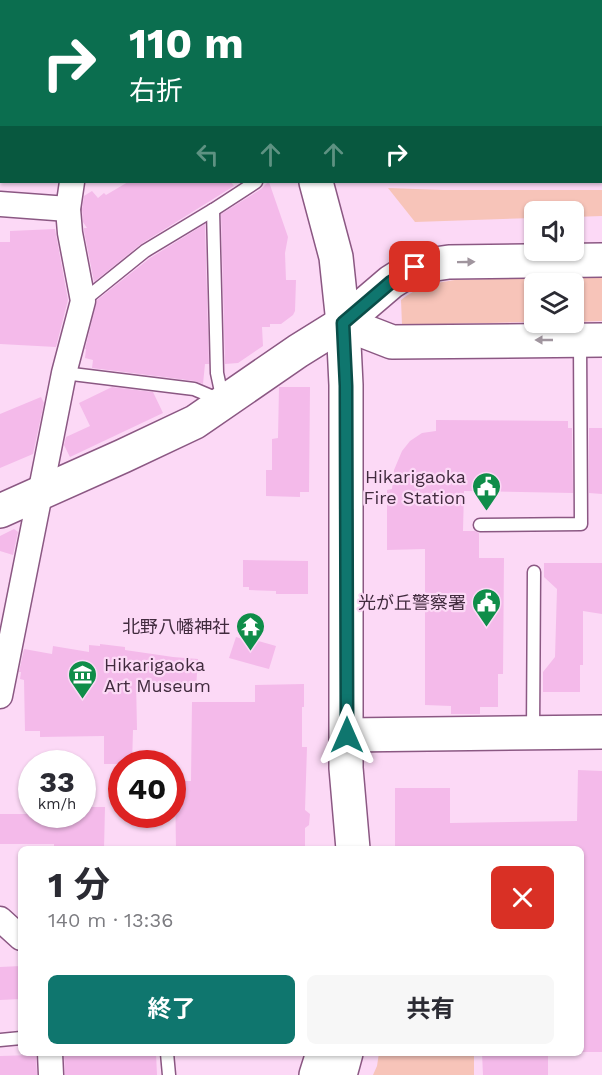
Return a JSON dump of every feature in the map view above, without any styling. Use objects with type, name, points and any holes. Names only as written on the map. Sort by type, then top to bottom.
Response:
[{"type":"street","points":[[0,696],[63,373],[82,301],[70,233],[68,209],[72,183]]},
{"type":"street","points":[[316,183],[336,257],[343,323],[346,386],[346,768],[353,846]]},
{"type":"street","points":[[0,204],[68,209]]},
{"type":"street","points":[[0,511],[195,422],[343,323],[391,282],[415,267],[449,262],[602,260]]},
{"type":"street","points":[[343,323],[392,342],[591,340]]},
{"type":"street","points":[[347,735],[602,732]]},
{"type":"street","points":[[333,846],[346,768]]},
{"type":"street","points":[[0,919],[18,935]]},
{"type":"street","points":[[50,1056],[51,1075]]},
{"type":"street","points":[[316,1075],[322,1056]]},
{"type":"street","points":[[340,1075],[345,1056]]},
{"type":"lane","points":[[82,301],[145,251],[254,183]]},
{"type":"lane","points":[[213,210],[217,373],[224,402]]},
{"type":"lane","points":[[480,525],[582,524],[591,340]]},
{"type":"lane","points":[[63,373],[194,389],[224,402]]},
{"type":"lane","points":[[533,733],[534,572]]},
{"type":"lane","points":[[0,1040],[18,1038]]},
{"type":"lane","points":[[167,1056],[169,1075]]},
{"type":"shaded area","points":[[388,188],[602,190],[602,216],[584,217],[584,201],[524,201],[524,218],[415,222]]},
{"type":"shaded area","points":[[584,276],[602,276],[602,321],[584,322]]},
{"type":"shaded area","points":[[524,278],[524,322],[402,325],[401,300],[420,288],[455,280]]},
{"type":"shaded area","points":[[379,1056],[474,1056],[474,1075],[373,1075]]},
{"type":"building","points":[[126,183],[232,183],[234,186],[141,244],[94,282],[84,231],[84,228],[87,228],[83,222],[82,209],[84,196],[92,191],[98,198],[104,193],[106,195]]},
{"type":"building","points":[[269,183],[288,237],[285,253],[286,280],[296,280],[295,311],[281,324],[262,327],[263,346],[238,363],[225,364],[221,214]]},
{"type":"building","points":[[205,224],[209,364],[205,364],[203,384],[195,381],[92,368],[93,360],[85,358],[85,349],[97,300],[150,258]]},
{"type":"building","points":[[55,229],[68,300],[56,347],[0,344],[0,242],[10,242],[10,231]]},
{"type":"building","points":[[112,387],[153,392],[163,413],[70,457],[64,445],[66,437],[90,426],[79,403]]},
{"type":"building","points":[[279,387],[310,387],[309,492],[300,492],[300,497],[266,496],[266,470],[272,470],[272,439],[278,438]]},
{"type":"building","points":[[41,397],[44,403],[33,454],[0,468],[0,414]]},
{"type":"building","points":[[436,420],[568,421],[568,428],[572,428],[573,493],[464,491],[463,531],[479,533],[479,558],[504,558],[503,674],[498,674],[498,707],[480,707],[480,714],[451,714],[451,706],[425,705],[425,549],[387,550],[387,490],[392,489],[394,470],[402,451],[410,441],[422,433],[436,431]]},
{"type":"building","points":[[589,428],[602,428],[602,494],[589,493]]},
{"type":"building","points":[[14,529],[18,532],[13,555],[0,551],[0,536]]},
{"type":"building","points":[[243,560],[308,561],[308,594],[276,594],[276,591],[249,590],[249,587],[243,587]]},
{"type":"building","points":[[544,563],[602,563],[602,614],[583,611],[583,665],[580,665],[580,692],[543,692],[543,672],[555,657],[557,589],[544,577]]},
{"type":"building","points":[[236,637],[276,646],[269,669],[229,658]]},
{"type":"building","points":[[100,644],[125,647],[125,650],[198,659],[196,688],[136,679],[137,730],[133,730],[132,750],[108,750],[108,764],[104,764],[104,736],[40,737],[40,731],[25,731],[24,680],[20,679],[21,672],[19,672],[24,649],[52,654],[53,646],[89,652],[89,645],[100,646]]},
{"type":"building","points":[[304,684],[302,747],[307,747],[305,810],[310,814],[309,825],[305,828],[305,846],[176,846],[176,828],[186,828],[186,781],[191,781],[192,702],[255,702],[255,685]]},
{"type":"building","points":[[578,770],[602,771],[602,1052],[584,1052],[584,846],[395,846],[395,788],[450,788],[450,823],[577,821]]},
{"type":"building","points":[[96,807],[105,807],[104,846],[0,844],[0,814],[18,814],[18,828],[96,828]]},
{"type":"building","points":[[18,966],[18,999],[0,1000],[0,967]]},
{"type":"building","points":[[0,1056],[36,1056],[37,1075],[0,1075]]},
{"type":"building","points":[[64,1056],[156,1056],[157,1075],[65,1075]]},
{"type":"building","points":[[482,1056],[548,1056],[548,1075],[483,1075]]},
{"type":"place","name":"Hikarigaoka Fire Station","points":[[487,512]]},
{"type":"place","name":"光が丘警察署","points":[[487,628]]},
{"type":"place","name":"北野八幡神社","points":[[251,652]]},
{"type":"place","name":"Hikarigaoka Art Museum","points":[[83,700]]},
{"type":"route","points":[[347,735],[346,386],[343,323],[391,282],[415,267]]}]
